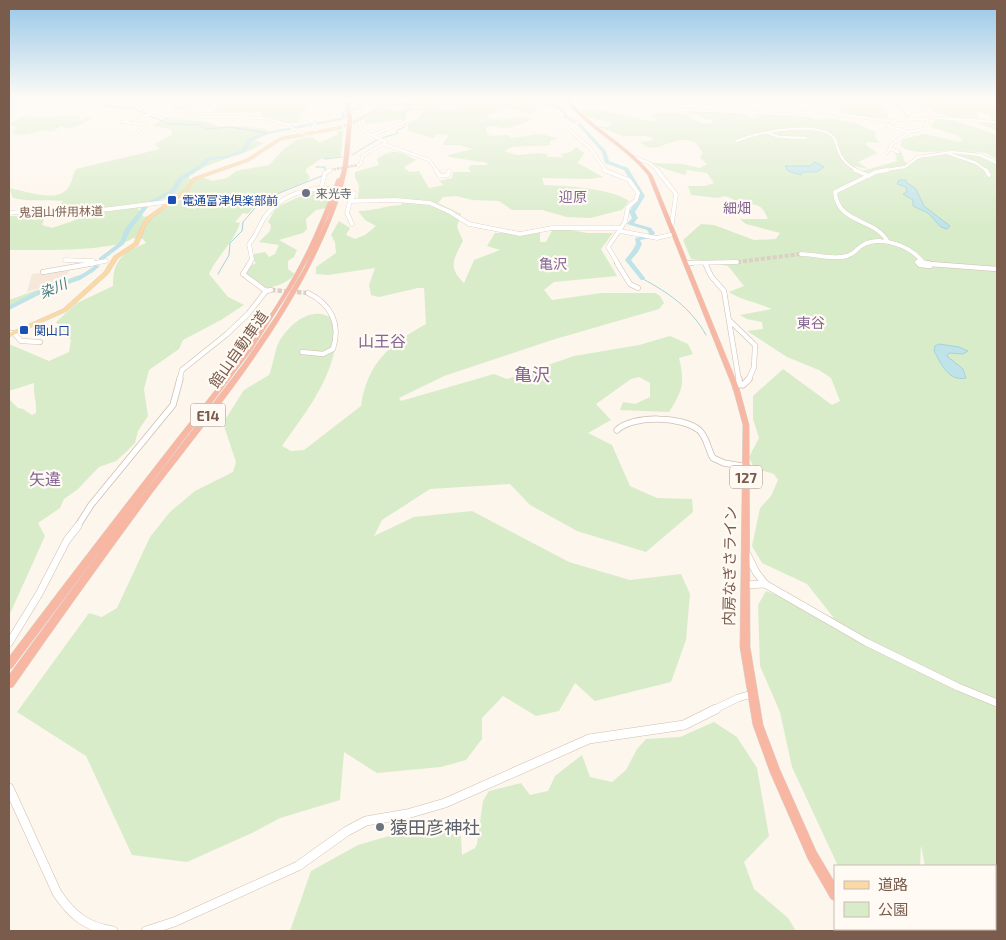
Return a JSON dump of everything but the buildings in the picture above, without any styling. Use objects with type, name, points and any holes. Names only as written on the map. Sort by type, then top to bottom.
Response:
[{"type":"highway","name":"館山自動車道","points":[[9,665],[214,396],[276,308],[312,246],[333,196],[347,141]]},
{"type":"highway","name":"館山自動車道","points":[[9,683],[75,591],[222,396],[283,308],[318,246],[339,196],[349,156],[350,141]]},
{"type":"highway","name":"内房なぎさライン","points":[[609,141],[636,158],[650,175],[738,386],[746,425],[745,647],[752,694],[758,724],[775,772],[812,855],[834,893]]},
{"type":"main road","points":[[11,334],[65,310],[106,273],[112,261],[136,244],[149,218],[187,190],[194,179],[248,160],[277,141]]},
{"type":"street","points":[[358,165],[362,164],[362,156],[386,142],[384,141]]},
{"type":"street","points":[[582,141],[590,148],[605,170],[626,178],[638,194],[636,200],[628,207],[625,222],[608,247],[630,284],[638,288]]},
{"type":"street","points":[[836,141],[840,155],[847,165],[868,176]]},
{"type":"street","points":[[887,153],[892,144],[896,141]]},
{"type":"street","points":[[383,144],[429,160],[440,176],[448,175],[449,171]]},
{"type":"street","points":[[890,149],[898,152]]},
{"type":"street","points":[[888,242],[884,234],[878,229],[845,213],[839,207],[834,194],[837,190],[882,171],[905,167],[918,157],[970,152],[986,156],[997,163]]},
{"type":"street","points":[[945,153],[978,164],[985,169],[989,176]]},
{"type":"street","points":[[636,158],[644,160],[657,170],[676,194],[670,225]]},
{"type":"street","points":[[362,160],[365,160],[365,165]]},
{"type":"street","points":[[321,188],[325,173],[330,170]]},
{"type":"street","points":[[9,643],[39,594],[67,540],[87,514],[91,505],[173,405],[182,370],[206,353],[216,342],[230,332],[252,311],[268,291],[243,274],[252,259],[249,244],[258,234],[265,217],[275,208],[278,202],[307,188],[326,188]]},
{"type":"street","points":[[349,190],[354,193],[347,212],[352,224]]},
{"type":"street","name":"鬼泪山併用林道","points":[[9,213],[56,210],[78,213],[151,205],[172,200]]},
{"type":"street","points":[[350,200],[396,200],[430,203],[450,212],[469,224],[510,232],[528,233],[552,228],[620,230],[653,237],[674,234]]},
{"type":"street","points":[[800,254],[814,253],[847,256],[853,254],[861,245],[866,243],[888,242],[906,248],[916,254],[922,261],[917,262],[925,267],[930,266],[930,264],[997,269]]},
{"type":"street","points":[[65,260],[106,262]]},
{"type":"street","points":[[43,272],[112,261]]},
{"type":"street","points":[[686,263],[737,262]]},
{"type":"street","points":[[705,263],[711,276],[724,291],[738,386],[747,382],[756,365],[755,345],[729,320]]},
{"type":"street","points":[[302,352],[326,354],[333,349],[336,335],[335,319],[325,302],[308,293]]},
{"type":"street","points":[[11,334],[21,341],[40,342]]},
{"type":"street","points":[[617,430],[622,424],[635,421],[672,420],[682,422],[702,432],[713,458],[724,463],[747,467]]},
{"type":"street","points":[[745,550],[756,572],[765,584],[866,642],[958,687],[997,703]]},
{"type":"street","points":[[745,585],[765,584]]},
{"type":"street","points":[[146,931],[174,922],[298,866],[347,830],[366,821],[407,814],[445,803],[588,739],[684,725],[738,698],[752,694]]},
{"type":"street","points":[[9,788],[57,893],[66,908],[91,928],[113,931]]},
{"type":"shaded area","points":[[70,269],[64,281],[27,292],[32,274]]},
{"type":"green space","points":[[161,141],[254,141],[264,143],[207,166],[189,177],[189,179],[205,178],[212,181],[227,178],[236,171],[269,165],[295,141],[317,141],[319,143],[324,141],[342,141],[341,156],[321,159],[307,168],[306,172],[310,177],[307,181],[258,202],[248,214],[243,213],[235,222],[240,223],[237,230],[209,274],[228,297],[244,305],[221,320],[183,340],[179,349],[149,370],[144,389],[148,416],[138,431],[135,443],[116,461],[99,467],[77,490],[64,499],[60,508],[38,523],[45,536],[9,616],[9,399],[18,408],[32,415],[36,413],[36,409],[34,383],[9,391],[9,344],[49,361],[69,352],[71,340],[56,322],[77,303],[113,286],[113,277],[120,258],[146,243],[143,239],[133,238],[124,243],[92,248],[9,250],[9,216],[45,216],[42,225],[52,228],[96,213],[92,210],[58,207],[63,201],[13,198],[9,188],[48,196],[63,193],[68,188],[76,169],[160,149],[155,144]],"holes":[[[192,193],[158,213],[144,217],[138,209],[177,194]]]},
{"type":"green space","points":[[445,141],[550,141],[550,145],[512,147],[506,150],[506,152],[517,155],[538,153],[546,154],[548,157],[563,157],[561,154],[571,152],[576,147],[584,153],[578,163],[603,177],[589,179],[542,178],[544,185],[600,190],[629,201],[622,210],[590,218],[567,217],[542,210],[512,210],[499,201],[472,200],[456,196],[443,197],[438,203],[461,214],[457,227],[463,241],[455,258],[454,267],[455,272],[464,283],[474,260],[500,250],[487,246],[495,233],[540,233],[540,242],[546,242],[554,227],[587,233],[613,233],[601,249],[617,276],[554,282],[544,290],[552,300],[602,293],[655,293],[660,296],[664,303],[659,309],[552,340],[444,376],[399,398],[401,401],[494,374],[507,379],[574,356],[639,345],[670,336],[688,344],[693,354],[679,358],[682,374],[680,392],[669,412],[620,410],[623,402],[635,404],[650,397],[650,383],[639,377],[631,379],[596,404],[611,420],[588,433],[612,445],[630,486],[657,498],[692,499],[693,512],[646,552],[577,531],[530,505],[510,484],[430,489],[382,520],[374,536],[414,517],[472,511],[569,562],[630,580],[681,574],[690,594],[686,640],[671,682],[595,701],[575,683],[559,711],[536,716],[503,696],[482,718],[482,739],[466,760],[441,767],[377,773],[344,752],[340,800],[280,818],[252,833],[187,862],[132,855],[86,756],[17,712],[89,613],[102,617],[117,608],[150,537],[170,512],[195,491],[233,472],[236,462],[223,423],[244,390],[269,375],[278,344],[291,326],[304,317],[318,314],[326,315],[336,321],[336,339],[328,372],[312,403],[282,446],[291,451],[304,450],[361,406],[369,378],[382,356],[402,339],[426,324],[424,288],[379,297],[371,295],[369,285],[375,268],[328,275],[316,274],[316,267],[336,253],[335,242],[331,235],[339,221],[350,228],[346,235],[355,239],[365,235],[376,226],[365,220],[358,211],[401,205],[403,198],[358,198],[359,185],[355,172],[379,165],[377,159],[387,153],[406,154],[416,160],[404,167],[409,172],[419,171],[429,188],[444,185],[439,181],[452,178],[453,172],[471,172],[468,168],[471,165],[486,165],[488,163],[449,157],[448,155],[473,149],[460,145],[442,145]]},
{"type":"green space","points":[[678,141],[655,148],[645,146],[640,142]]},
{"type":"green space","points":[[689,141],[878,141],[880,143],[867,142],[866,145],[877,153],[858,162],[868,169],[853,166],[862,171],[897,161],[895,152],[901,151],[905,162],[908,163],[926,154],[960,150],[912,151],[900,145],[902,141],[997,141],[997,160],[986,153],[972,151],[985,155],[997,162],[997,931],[899,931],[996,930],[996,865],[925,865],[921,845],[920,865],[838,865],[792,767],[780,712],[760,666],[758,605],[766,591],[834,618],[807,584],[762,563],[752,546],[760,508],[771,496],[778,480],[774,474],[754,468],[749,457],[759,438],[753,419],[753,396],[783,369],[832,405],[840,401],[831,378],[819,370],[787,357],[747,331],[763,329],[762,322],[747,319],[740,315],[772,309],[729,292],[744,286],[728,266],[691,259],[683,240],[701,224],[714,225],[754,240],[776,239],[780,233],[746,224],[740,219],[768,219],[759,206],[739,202],[725,196],[718,198],[691,195],[688,186],[705,186],[714,183],[707,173],[687,170],[685,175],[651,163],[682,164],[700,168],[707,164],[700,158],[703,153],[695,142]]},
{"type":"green space","points":[[325,189],[326,192],[319,194],[330,197],[327,208],[316,210],[306,219],[307,229],[303,233],[279,240],[297,250],[294,257],[288,261],[288,269],[295,274],[284,283],[262,289],[244,277],[247,269],[256,263],[254,261],[254,254],[265,252],[269,257],[275,254],[279,245],[259,242],[270,231],[271,225],[268,222],[273,212],[293,200]]},
{"type":"green space","points":[[76,276],[82,278],[53,288],[9,310],[9,300]]},
{"type":"green space","points":[[714,722],[737,737],[757,768],[769,836],[744,862],[754,889],[788,918],[796,931],[290,931],[311,871],[358,845],[438,822],[437,831],[461,836],[462,855],[475,848],[477,844],[483,801],[489,791],[521,783],[530,795],[548,791],[555,776],[582,755],[590,777],[612,782],[626,770],[637,749],[646,739],[680,737]]},
{"type":"water","points":[[815,162],[824,167],[817,172],[802,172],[801,175],[788,171],[785,166],[810,166]]},
{"type":"water","points":[[899,180],[906,180],[916,189],[924,206],[950,226],[947,229],[941,227],[928,213],[913,206],[913,200],[903,194],[907,192],[906,187],[897,184]]},
{"type":"water","points":[[939,344],[959,347],[968,351],[963,354],[949,353],[947,356],[963,369],[966,378],[954,377],[942,366],[934,351],[935,346]]},
{"type":"waterway","name":"染川","points":[[147,204],[173,191],[180,179],[205,164],[209,159],[226,157],[243,151],[249,141]]},
{"type":"waterway","points":[[352,155],[375,141]]},
{"type":"waterway","points":[[594,141],[604,152],[607,162],[626,169],[642,196],[632,212],[635,218],[630,224],[649,229],[652,233],[649,237],[637,239],[639,244],[628,260],[643,279]]},
{"type":"waterway","points":[[324,159],[342,157]]},
{"type":"waterway","points":[[316,167],[325,167],[325,171]]},
{"type":"waterway","points":[[218,274],[229,255],[230,243],[242,231],[243,222],[262,200],[324,175]]},
{"type":"waterway","name":"染川","points":[[101,259],[122,243],[128,229],[145,207]]},
{"type":"waterway","name":"染川","points":[[9,308],[40,292],[78,279],[97,266]]},
{"type":"waterway","points":[[643,279],[679,302],[700,325],[706,335]]},
{"type":"tunnel","points":[[330,170],[358,165]]},
{"type":"tunnel","points":[[326,188],[349,191]]},
{"type":"tunnel","points":[[737,262],[801,254]]},
{"type":"tunnel","points":[[271,290],[308,293]]},
{"type":"place","name":"来光寺","points":[[306,193]]},
{"type":"place","name":"電通富津倶楽部前","points":[[172,200]]},
{"type":"place","name":"関山口","points":[[24,330]]},
{"type":"place","name":"猿田彦神社","points":[[380,827]]},
{"type":"district","name":"迎原","points":[[573,196]]},
{"type":"district","name":"細畑","points":[[737,207]]},
{"type":"district","name":"亀沢","points":[[553,263]]},
{"type":"district","name":"東谷","points":[[811,322]]},
{"type":"district","name":"山王谷","points":[[382,340]]},
{"type":"district","name":"亀沢","points":[[532,374]]},
{"type":"district","name":"矢違","points":[[45,478]]}]
